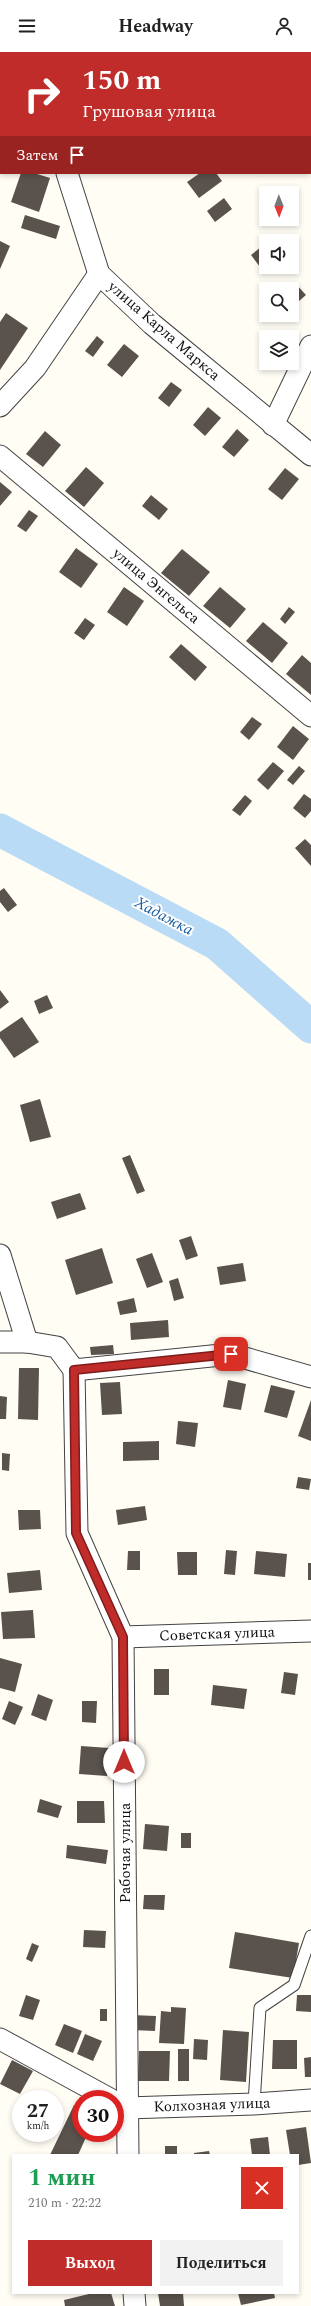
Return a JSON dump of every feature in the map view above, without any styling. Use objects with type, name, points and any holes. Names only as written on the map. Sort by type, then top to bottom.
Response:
[{"type":"street","name":"улица Карла Маркса","points":[[67,174],[99,274],[152,324],[311,455]]},
{"type":"street","points":[[0,406],[35,368],[99,274]]},
{"type":"street","points":[[273,425],[311,346]]},
{"type":"street","name":"улица Энгельса","points":[[0,456],[311,716]]},
{"type":"street","points":[[0,1255],[27,1342]]},
{"type":"street","points":[[0,1342],[27,1342],[57,1347],[74,1370],[231,1354],[311,1377]]},
{"type":"street","name":"Рабочая улица","points":[[74,1370],[76,1533],[123,1637],[117,2090]]},
{"type":"street","name":"Советская улица","points":[[123,1637],[311,1631]]},
{"type":"street","points":[[0,2039],[93,2090]]},
{"type":"street","name":"Колхозная улица","points":[[124,2103],[254,2104],[311,2100]]},
{"type":"street","name":"Рабочая улица","points":[[124,2136],[128,2154]]},
{"type":"street","points":[[134,2294],[135,2306]]},
{"type":"lane","points":[[254,2104],[260,2008],[294,1985],[311,1936]]},
{"type":"building","points":[[21,174],[37,174],[50,178],[39,212],[11,202]]},
{"type":"building","points":[[199,174],[217,174],[222,181],[199,198],[187,182]]},
{"type":"building","points":[[224,198],[232,209],[215,222],[207,211]]},
{"type":"building","points":[[25,215],[60,226],[56,239],[21,228]]},
{"type":"building","points":[[0,241],[10,246],[0,269]]},
{"type":"building","points":[[259,249],[259,266],[251,255]]},
{"type":"building","points":[[299,287],[306,295],[299,301]]},
{"type":"building","points":[[6,313],[28,328],[0,370],[0,322]]},
{"type":"building","points":[[97,336],[104,342],[93,357],[85,351]]},
{"type":"building","points":[[124,344],[139,356],[122,377],[107,365]]},
{"type":"building","points":[[171,382],[182,390],[169,407],[158,398]]},
{"type":"building","points":[[208,407],[221,418],[205,436],[193,425]]},
{"type":"building","points":[[237,429],[249,440],[234,457],[222,447]]},
{"type":"building","points":[[45,431],[61,445],[43,467],[26,454]]},
{"type":"building","points":[[86,467],[104,483],[84,507],[65,491]]},
{"type":"building","points":[[285,468],[299,479],[282,500],[268,489]]},
{"type":"building","points":[[0,482],[12,492],[0,506]]},
{"type":"building","points":[[151,495],[168,509],[159,520],[142,506]]},
{"type":"building","points":[[29,510],[38,516],[26,532],[17,526]]},
{"type":"building","points":[[76,548],[98,564],[81,588],[59,572]]},
{"type":"building","points":[[182,549],[210,572],[189,596],[161,573]]},
{"type":"building","points":[[124,587],[144,601],[127,626],[107,612]]},
{"type":"building","points":[[220,587],[246,609],[230,628],[203,606]]},
{"type":"building","points":[[289,607],[295,612],[285,624],[280,619]]},
{"type":"building","points":[[85,618],[95,625],[84,640],[74,633]]},
{"type":"building","points":[[263,622],[288,643],[272,663],[246,641]]},
{"type":"building","points":[[181,644],[207,667],[195,681],[169,657]]},
{"type":"building","points":[[302,655],[311,663],[311,695],[286,674]]},
{"type":"building","points":[[252,717],[262,724],[249,740],[240,732]]},
{"type":"building","points":[[293,726],[309,739],[293,760],[277,747]]},
{"type":"building","points":[[273,762],[284,771],[268,790],[257,780]]},
{"type":"building","points":[[299,766],[305,771],[293,785],[287,780]]},
{"type":"building","points":[[304,794],[311,799],[311,811],[305,818],[293,808]]},
{"type":"building","points":[[245,795],[252,801],[240,816],[232,810]]},
{"type":"building","points":[[305,839],[311,845],[311,866],[295,848]]},
{"type":"building","points":[[4,888],[17,905],[8,912],[0,902],[0,891]]},
{"type":"building","points":[[0,990],[9,1002],[0,1009]]},
{"type":"building","points":[[47,995],[53,1008],[39,1014],[34,1001]]},
{"type":"building","points":[[22,1017],[39,1042],[14,1058],[0,1038],[0,1032]]},
{"type":"building","points":[[40,1099],[51,1137],[30,1142],[20,1105]]},
{"type":"building","points":[[130,1155],[145,1191],[137,1194],[122,1158]]},
{"type":"building","points":[[80,1193],[86,1209],[57,1219],[51,1202]]},
{"type":"building","points":[[191,1236],[198,1256],[186,1260],[179,1240]]},
{"type":"building","points":[[102,1248],[113,1283],[76,1295],[65,1260]]},
{"type":"building","points":[[152,1253],[163,1282],[147,1288],[136,1259]]},
{"type":"building","points":[[243,1263],[246,1281],[220,1285],[217,1267]]},
{"type":"building","points":[[178,1278],[184,1298],[174,1301],[169,1281]]},
{"type":"building","points":[[134,1298],[137,1312],[120,1315],[117,1302]]},
{"type":"building","points":[[168,1320],[169,1337],[131,1340],[130,1323]]},
{"type":"building","points":[[113,1345],[114,1354],[91,1355],[90,1347]]},
{"type":"building","points":[[19,1368],[39,1368],[38,1420],[18,1419]]},
{"type":"building","points":[[228,1380],[246,1384],[241,1410],[223,1407]]},
{"type":"building","points":[[120,1382],[122,1414],[102,1415],[100,1383]]},
{"type":"building","points":[[271,1385],[295,1391],[287,1418],[264,1412]]},
{"type":"building","points":[[0,1396],[7,1397],[6,1419],[0,1419]]},
{"type":"building","points":[[311,1400],[311,1441],[298,1436]]},
{"type":"building","points":[[178,1421],[198,1423],[195,1447],[176,1444]]},
{"type":"building","points":[[159,1441],[159,1460],[123,1461],[123,1442]]},
{"type":"building","points":[[2,1453],[10,1454],[9,1471],[2,1470]]},
{"type":"building","points":[[298,1477],[311,1479],[309,1490],[296,1488]]},
{"type":"building","points":[[145,1506],[147,1520],[118,1525],[116,1510]]},
{"type":"building","points":[[18,1510],[40,1510],[41,1529],[19,1530]]},
{"type":"building","points":[[226,1550],[237,1551],[235,1575],[224,1574]]},
{"type":"building","points":[[128,1551],[140,1551],[140,1570],[127,1570]]},
{"type":"building","points":[[256,1551],[287,1554],[285,1577],[254,1574]]},
{"type":"building","points":[[177,1552],[197,1552],[197,1575],[178,1575]]},
{"type":"building","points":[[308,1563],[311,1563],[311,1580],[308,1580]]},
{"type":"building","points":[[40,1570],[42,1590],[9,1593],[7,1573]]},
{"type":"building","points":[[33,1610],[35,1638],[3,1639],[1,1612]]},
{"type":"building","points":[[0,1658],[22,1664],[15,1692],[0,1688]]},
{"type":"building","points":[[154,1669],[169,1669],[169,1695],[154,1695]]},
{"type":"building","points":[[284,1672],[298,1674],[295,1695],[281,1693]]},
{"type":"building","points":[[213,1685],[247,1689],[244,1709],[211,1705]]},
{"type":"building","points":[[38,1694],[53,1700],[46,1721],[31,1715]]},
{"type":"building","points":[[9,1701],[23,1707],[15,1725],[2,1719]]},
{"type":"building","points":[[82,1701],[97,1701],[96,1723],[82,1722]]},
{"type":"building","points":[[81,1746],[109,1748],[107,1776],[79,1774]]},
{"type":"building","points":[[40,1799],[62,1806],[58,1818],[37,1812]]},
{"type":"building","points":[[77,1801],[104,1801],[105,1823],[77,1823]]},
{"type":"building","points":[[145,1824],[169,1826],[167,1851],[143,1849]]},
{"type":"building","points":[[181,1833],[191,1833],[191,1848],[181,1848]]},
{"type":"building","points":[[67,1845],[108,1850],[106,1864],[66,1858]]},
{"type":"building","points":[[144,1895],[165,1895],[164,1910],[143,1909]]},
{"type":"building","points":[[84,1930],[106,1931],[105,1948],[83,1947]]},
{"type":"building","points":[[235,1932],[299,1943],[293,1978],[229,1968]]},
{"type":"building","points":[[32,1943],[39,1946],[32,1962],[26,1959]]},
{"type":"building","points":[[26,1995],[40,2000],[33,2020],[19,2016]]},
{"type":"building","points":[[297,1995],[311,1995],[311,2012],[296,2011]]},
{"type":"building","points":[[171,2007],[186,2008],[184,2044],[159,2043],[161,2011],[171,2012]]},
{"type":"building","points":[[100,2009],[107,2009],[107,2021],[100,2021]]},
{"type":"building","points":[[131,2015],[156,2016],[155,2031],[131,2030]]},
{"type":"building","points":[[64,2024],[82,2031],[73,2053],[55,2045]]},
{"type":"building","points":[[223,2030],[249,2032],[246,2082],[220,2080]]},
{"type":"building","points":[[85,2034],[102,2041],[93,2061],[77,2054]]},
{"type":"building","points":[[194,2039],[208,2040],[207,2060],[193,2059]]},
{"type":"building","points":[[273,2040],[297,2040],[297,2069],[272,2069]]},
{"type":"building","points":[[178,2049],[189,2049],[189,2081],[178,2081]]},
{"type":"building","points":[[139,2051],[170,2051],[169,2081],[138,2081]]},
{"type":"building","points":[[311,2057],[311,2077],[305,2077],[304,2058]]},
{"type":"building","points":[[12,2060],[33,2071],[22,2090],[12,2090],[0,2084]]},
{"type":"building","points":[[72,2109],[72,2142],[84,2142],[78,2154],[50,2154],[56,2142],[64,2142],[64,2126]]},
{"type":"building","points":[[306,2127],[311,2163],[299,2165],[299,2154],[290,2154],[286,2130]]},
{"type":"building","points":[[268,2137],[270,2154],[252,2154],[250,2139]]},
{"type":"building","points":[[165,2146],[177,2146],[177,2154],[165,2154]]},
{"type":"building","points":[[209,2151],[210,2154],[194,2154]]},
{"type":"building","points":[[89,2294],[111,2294],[115,2306],[65,2306],[64,2300]]},
{"type":"building","points":[[158,2294],[183,2294],[184,2306],[160,2306]]},
{"type":"building","points":[[238,2294],[274,2294],[275,2298],[241,2305]]},
{"type":"waterway","name":"Хадажка","points":[[0,830],[217,944],[311,1027]]},
{"type":"route","points":[[124,1762],[123,1637],[76,1533],[74,1370],[231,1354]]}]
